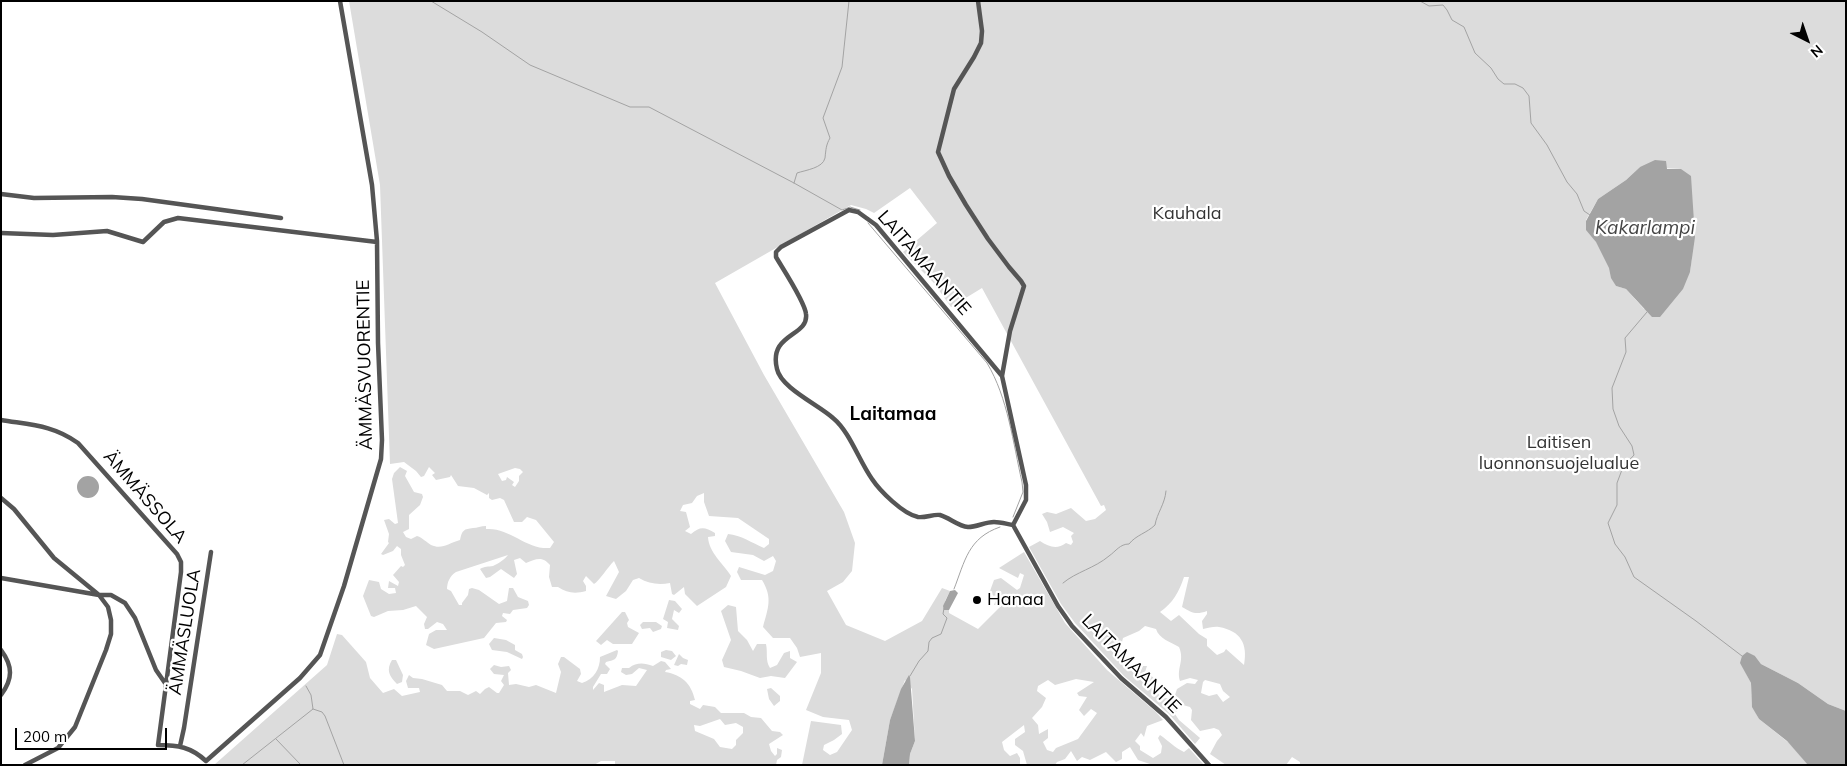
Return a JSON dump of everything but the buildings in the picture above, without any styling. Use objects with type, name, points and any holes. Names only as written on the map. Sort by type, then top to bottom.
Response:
[{"type":"street","name":"ÄMMÄSVUORENTIE","points":[[158,744],[180,746],[199,754],[204,763],[313,665],[325,645],[381,458],[376,242],[372,185],[340,1]]},
{"type":"street","points":[[978,1],[982,26],[981,44],[954,89],[938,152],[966,205],[988,239],[1024,286],[1010,331],[1002,376]]},
{"type":"street","points":[[1,194],[34,198],[112,197],[142,199],[281,218]]},
{"type":"street","name":"LAITAMAANTIE","points":[[849,210],[858,212],[876,225],[1002,376],[1026,485],[1026,500],[1013,525],[994,522],[966,527],[939,515],[916,517],[911,514],[888,498],[875,483],[838,422],[783,380],[777,370],[776,350],[800,328],[806,321],[807,316],[776,257],[776,252],[849,210]]},
{"type":"street","points":[[1,232],[53,235],[107,231],[143,242],[164,222],[178,218],[376,242]]},
{"type":"street","name":"ÄMMÄSSOLA","points":[[1,420],[50,428],[64,433],[78,443],[177,554],[181,572],[158,744]]},
{"type":"street","points":[[1,498],[14,509],[54,558],[99,595],[108,607],[111,634],[76,727],[58,748],[25,765]]},
{"type":"street","name":"LAITAMAANTIE","points":[[1013,525],[1058,606],[1072,626],[1121,678],[1166,717],[1209,765]]},
{"type":"street","name":"ÄMMÄSLUOLA","points":[[180,746],[211,552]]},
{"type":"street","points":[[1,578],[99,595],[111,595],[125,603],[136,618],[153,662],[165,683]]},
{"type":"street","points":[[1,650],[8,664],[11,678],[1,695]]},
{"type":"green space","points":[[349,1],[1846,1],[1846,711],[1828,704],[1798,683],[1761,664],[1755,656],[1742,665],[1751,683],[1752,705],[1759,719],[1789,743],[1809,765],[1300,765],[1300,762],[1292,757],[1286,765],[1226,765],[1210,754],[1222,735],[1219,730],[1214,728],[1200,731],[1191,720],[1192,710],[1190,707],[1183,705],[1175,695],[1177,689],[1187,683],[1195,684],[1198,680],[1190,678],[1180,681],[1181,652],[1179,647],[1162,638],[1156,629],[1145,626],[1139,631],[1123,638],[1121,656],[1125,664],[1133,670],[1140,672],[1143,666],[1147,666],[1145,672],[1154,678],[1156,691],[1162,698],[1173,698],[1178,709],[1175,714],[1179,720],[1200,738],[1195,744],[1169,714],[1124,676],[1075,623],[1061,604],[1029,547],[1040,541],[1056,547],[1066,543],[1071,545],[1073,542],[1071,536],[1074,533],[1063,527],[1050,532],[1042,514],[1047,512],[1056,514],[1071,508],[1086,521],[1095,519],[1106,510],[1104,505],[1101,506],[982,288],[951,307],[933,282],[903,252],[937,223],[910,188],[874,213],[851,205],[715,283],[764,375],[844,512],[855,543],[852,571],[843,582],[827,591],[846,625],[885,641],[922,621],[942,588],[950,591],[945,601],[944,610],[949,610],[949,613],[978,629],[1002,605],[994,605],[996,600],[990,591],[994,580],[1001,578],[1017,590],[1020,588],[1024,575],[1020,573],[1018,578],[999,568],[1024,552],[1065,623],[1107,670],[1163,720],[1147,726],[1144,737],[1141,733],[1135,741],[1140,746],[1140,750],[1153,758],[1161,753],[1162,746],[1158,738],[1160,735],[1184,752],[1189,748],[1204,765],[1153,765],[1138,760],[1130,747],[1122,752],[1122,759],[1116,762],[1106,752],[1090,760],[1082,757],[1077,761],[1071,751],[1065,759],[1057,762],[1055,765],[1027,765],[1023,751],[1015,745],[1015,739],[1025,732],[1024,725],[1002,742],[1004,750],[1010,756],[1017,753],[1020,758],[1020,765],[909,765],[910,754],[915,741],[912,689],[905,680],[890,720],[882,765],[802,765],[811,721],[841,725],[842,734],[824,745],[823,750],[830,755],[837,752],[852,730],[849,720],[823,717],[806,710],[821,673],[821,653],[800,657],[797,648],[790,638],[773,638],[763,627],[768,603],[768,592],[762,580],[741,580],[737,572],[739,567],[765,575],[773,571],[776,561],[773,556],[764,561],[753,555],[731,552],[725,541],[728,534],[764,548],[769,544],[769,539],[738,518],[709,516],[704,502],[704,493],[697,496],[692,503],[683,505],[680,511],[686,512],[690,527],[685,531],[691,534],[703,528],[715,533],[715,536],[708,537],[709,543],[717,558],[731,576],[726,587],[697,606],[685,594],[684,587],[674,595],[672,594],[670,583],[654,584],[639,578],[633,580],[626,591],[616,599],[606,596],[619,572],[614,561],[594,584],[586,576],[583,581],[586,591],[568,592],[558,587],[552,587],[549,577],[550,565],[542,559],[526,563],[520,558],[514,560],[517,574],[514,578],[501,569],[486,578],[480,569],[495,565],[508,555],[456,572],[449,579],[447,589],[451,591],[459,605],[462,605],[469,589],[472,588],[479,590],[499,604],[507,601],[509,588],[513,588],[518,597],[528,601],[529,605],[527,608],[513,610],[510,614],[503,613],[502,616],[507,620],[506,622],[496,623],[484,638],[434,649],[426,645],[429,634],[436,630],[447,630],[443,624],[437,622],[428,629],[425,629],[424,624],[427,617],[416,606],[403,610],[388,611],[374,617],[371,616],[363,596],[369,580],[379,582],[381,589],[389,594],[396,593],[395,588],[388,588],[389,581],[398,586],[399,582],[393,575],[401,566],[405,565],[401,549],[397,546],[393,551],[381,554],[389,543],[389,534],[384,520],[389,519],[395,524],[398,523],[392,479],[394,473],[400,467],[407,471],[405,476],[414,492],[422,494],[423,497],[420,505],[409,515],[409,529],[403,532],[406,537],[411,539],[417,536],[431,545],[442,546],[460,540],[465,530],[486,526],[486,529],[502,531],[542,548],[550,548],[554,542],[536,520],[527,517],[522,522],[514,522],[504,500],[500,498],[492,500],[489,498],[489,493],[487,495],[474,488],[458,486],[451,475],[450,477],[436,480],[432,475],[435,473],[429,467],[424,476],[421,477],[404,462],[390,464],[380,185]],"holes":[[[1640,167],[1681,169],[1692,256],[1690,272],[1644,309],[1626,289],[1616,286],[1609,263],[1586,220],[1598,199],[1626,180]],[[515,468],[523,472],[519,476],[519,481],[515,487],[512,485],[514,482],[507,477],[506,480],[502,481],[498,474]],[[1184,577],[1189,577],[1182,607],[1194,613],[1207,611],[1202,621],[1203,629],[1219,627],[1238,635],[1244,645],[1244,665],[1226,649],[1217,655],[1207,646],[1207,639],[1179,615],[1171,621],[1160,612],[1165,609],[1178,592]],[[1076,679],[1094,682],[1077,693],[1079,696],[1087,697],[1079,710],[1084,716],[1091,709],[1097,713],[1078,739],[1056,748],[1053,752],[1047,750],[1043,742],[1048,738],[1048,729],[1039,734],[1038,725],[1032,718],[1042,707],[1046,698],[1037,691],[1038,686],[1048,680],[1055,685]],[[1205,680],[1220,684],[1223,691],[1230,697],[1223,702],[1217,694],[1209,696],[1201,693]]]},
{"type":"green space","points":[[669,600],[675,601],[682,609],[679,613],[674,610],[672,619],[679,626],[678,630],[667,628],[668,622],[663,619]]},
{"type":"green space","points":[[728,605],[736,607],[738,631],[747,640],[753,651],[757,644],[766,644],[770,668],[777,665],[784,653],[790,651],[790,658],[797,662],[785,678],[771,676],[760,678],[724,667],[722,660],[731,640],[721,611]]},
{"type":"green space","points":[[622,612],[625,612],[629,620],[627,623],[628,627],[639,633],[632,644],[613,644],[607,640],[601,645],[596,641]]},
{"type":"green space","points":[[643,622],[656,622],[662,626],[661,629],[653,632],[650,628],[642,629],[640,625]]},
{"type":"green space","points":[[337,634],[342,635],[366,662],[370,678],[383,693],[394,689],[402,696],[420,692],[419,688],[408,688],[406,681],[409,675],[413,678],[442,685],[447,691],[460,691],[468,695],[476,691],[480,694],[489,687],[499,693],[504,685],[501,681],[504,675],[494,674],[490,669],[494,665],[501,667],[509,666],[511,670],[508,673],[509,685],[516,684],[529,687],[536,685],[556,693],[561,672],[558,664],[561,657],[564,657],[580,669],[581,674],[577,681],[582,683],[596,673],[600,657],[617,650],[616,658],[605,664],[610,669],[607,674],[601,674],[593,690],[599,683],[604,685],[604,692],[622,685],[636,686],[647,670],[639,668],[632,674],[626,675],[621,672],[622,668],[641,664],[653,666],[661,661],[665,662],[671,669],[665,672],[681,678],[691,689],[695,700],[690,701],[690,704],[700,709],[703,705],[715,707],[721,713],[744,713],[751,717],[761,718],[772,731],[780,732],[783,735],[769,744],[775,756],[777,748],[782,750],[781,757],[777,760],[776,765],[615,765],[615,761],[601,761],[594,765],[214,765],[327,665]],"holes":[[[720,719],[725,725],[736,723],[743,727],[743,733],[736,740],[736,745],[732,749],[720,747],[714,739],[695,731],[694,725],[700,726]]]},
{"type":"green space","points":[[494,638],[506,640],[515,645],[515,650],[522,654],[522,659],[507,652],[492,650],[489,644]]},
{"type":"green space","points":[[666,650],[672,651],[676,656],[671,660],[661,657],[661,652]]},
{"type":"green space","points":[[679,654],[688,660],[687,665],[674,665]]},
{"type":"green space","points":[[392,660],[396,660],[403,675],[402,682],[397,684],[389,673]]},
{"type":"green space","points":[[771,688],[780,696],[780,701],[774,706],[769,699],[767,689]]},
{"type":"water","name":"Kakarlampi","points":[[1655,160],[1666,161],[1667,169],[1681,169],[1691,176],[1695,237],[1690,272],[1683,289],[1660,317],[1652,317],[1626,289],[1616,286],[1596,242],[1586,230],[1586,221],[1598,199],[1626,180],[1640,167]]},
{"type":"water","points":[[84,476],[92,476],[99,483],[99,491],[92,498],[84,498],[77,491],[77,483]]},
{"type":"water","points":[[955,590],[958,593],[949,610],[944,610],[943,606],[950,591]]},
{"type":"water","points":[[1747,652],[1755,656],[1761,664],[1798,683],[1828,704],[1846,711],[1846,765],[1808,765],[1787,741],[1759,719],[1752,707],[1751,683],[1740,663],[1742,656]]},
{"type":"water","points":[[909,675],[915,741],[910,754],[909,765],[882,765],[890,720],[901,689]]},
{"type":"waterway","points":[[431,1],[482,32],[530,65],[630,107],[649,107],[842,210],[850,207],[860,210]]},
{"type":"waterway","points":[[794,183],[797,173],[818,166],[825,158],[830,138],[823,118],[842,67],[849,1]]},
{"type":"waterway","points":[[1420,1],[1429,6],[1443,5],[1452,20],[1464,27],[1475,53],[1491,68],[1498,79],[1504,84],[1515,84],[1523,88],[1529,96],[1531,123],[1547,145],[1567,182],[1577,194],[1584,211],[1590,215]]},
{"type":"waterway","points":[[868,223],[987,363],[994,377],[1005,406],[1022,482],[1023,492],[1013,517]]},
{"type":"waterway","points":[[1647,312],[1625,338],[1626,352],[1612,388],[1613,409],[1619,426],[1632,446],[1634,455],[1623,467],[1617,483],[1617,505],[1608,523],[1615,544],[1625,557],[1634,577],[1742,656]]},
{"type":"waterway","points":[[1063,583],[1104,560],[1121,546],[1129,544],[1155,525],[1166,491]]},
{"type":"waterway","points":[[954,589],[965,560],[974,544],[981,537],[1000,527]]},
{"type":"waterway","points":[[910,676],[928,651],[929,642],[932,638],[941,634],[947,618],[943,614],[944,608]]},
{"type":"waterway","points":[[242,765],[313,709],[311,695],[306,686]]},
{"type":"waterway","points":[[313,709],[322,712],[325,716],[344,765]]},
{"type":"waterway","points":[[276,739],[301,765]]},
{"type":"waterway","points":[[452,765],[457,765]]},
{"type":"place","name":"Hanaa","points":[[977,600]]},
{"type":"district","name":"Laitamaa","points":[[893,414]]},
{"type":"park label","name":"Kauhala","points":[[1187,214]]},
{"type":"park label","name":"Laitisen luonnonsuojelualue","points":[[1559,453]]}]
